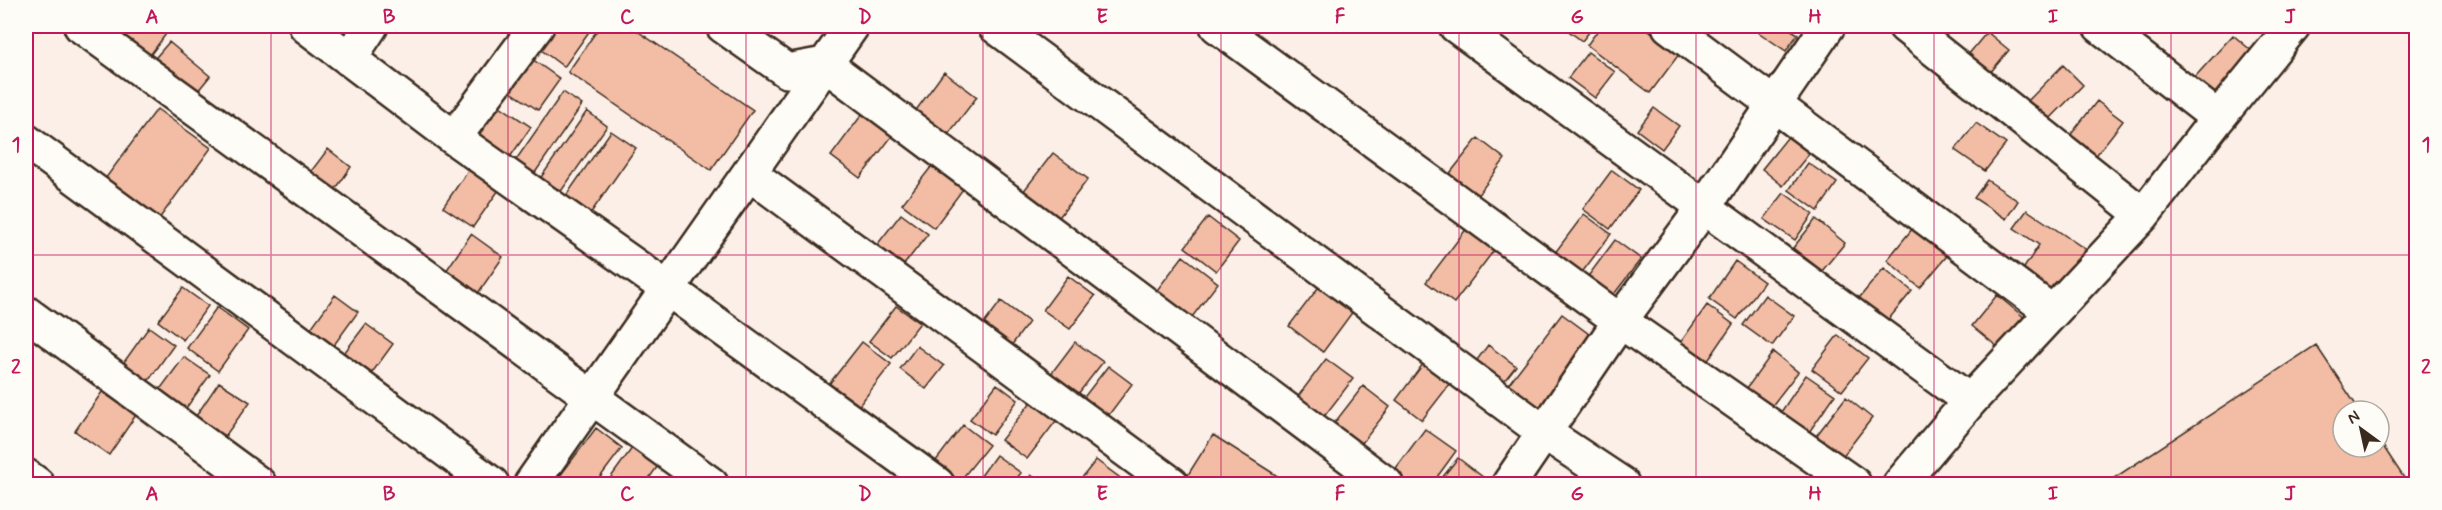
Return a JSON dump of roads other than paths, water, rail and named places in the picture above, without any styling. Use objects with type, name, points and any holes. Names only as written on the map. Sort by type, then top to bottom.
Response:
[{"type":"street","points":[[81,26],[711,484]]},
{"type":"street","points":[[306,26],[454,138],[938,484]]},
{"type":"street","points":[[349,59],[371,26]]},
{"type":"street","points":[[454,138],[537,26]]},
{"type":"street","points":[[723,26],[787,71],[825,64],[1386,484]]},
{"type":"street","points":[[531,484],[852,26]]},
{"type":"street","points":[[994,26],[1545,433],[1622,484]]},
{"type":"street","points":[[1217,26],[1620,321],[1854,484]]},
{"type":"street","points":[[1456,26],[1970,401]]},
{"type":"street","points":[[1669,26],[2052,312]]},
{"type":"street","points":[[1509,484],[1620,321],[1704,207],[1828,26]]},
{"type":"street","points":[[1905,26],[2143,214]]},
{"type":"street","points":[[2100,26],[2218,118]]},
{"type":"street","points":[[1900,484],[1970,401],[2143,214],[2293,26]]},
{"type":"street","points":[[26,141],[492,484]]},
{"type":"street","points":[[748,173],[1172,484]]},
{"type":"street","points":[[26,313],[260,484]]},
{"type":"street","points":[[26,476],[37,484]]}]
